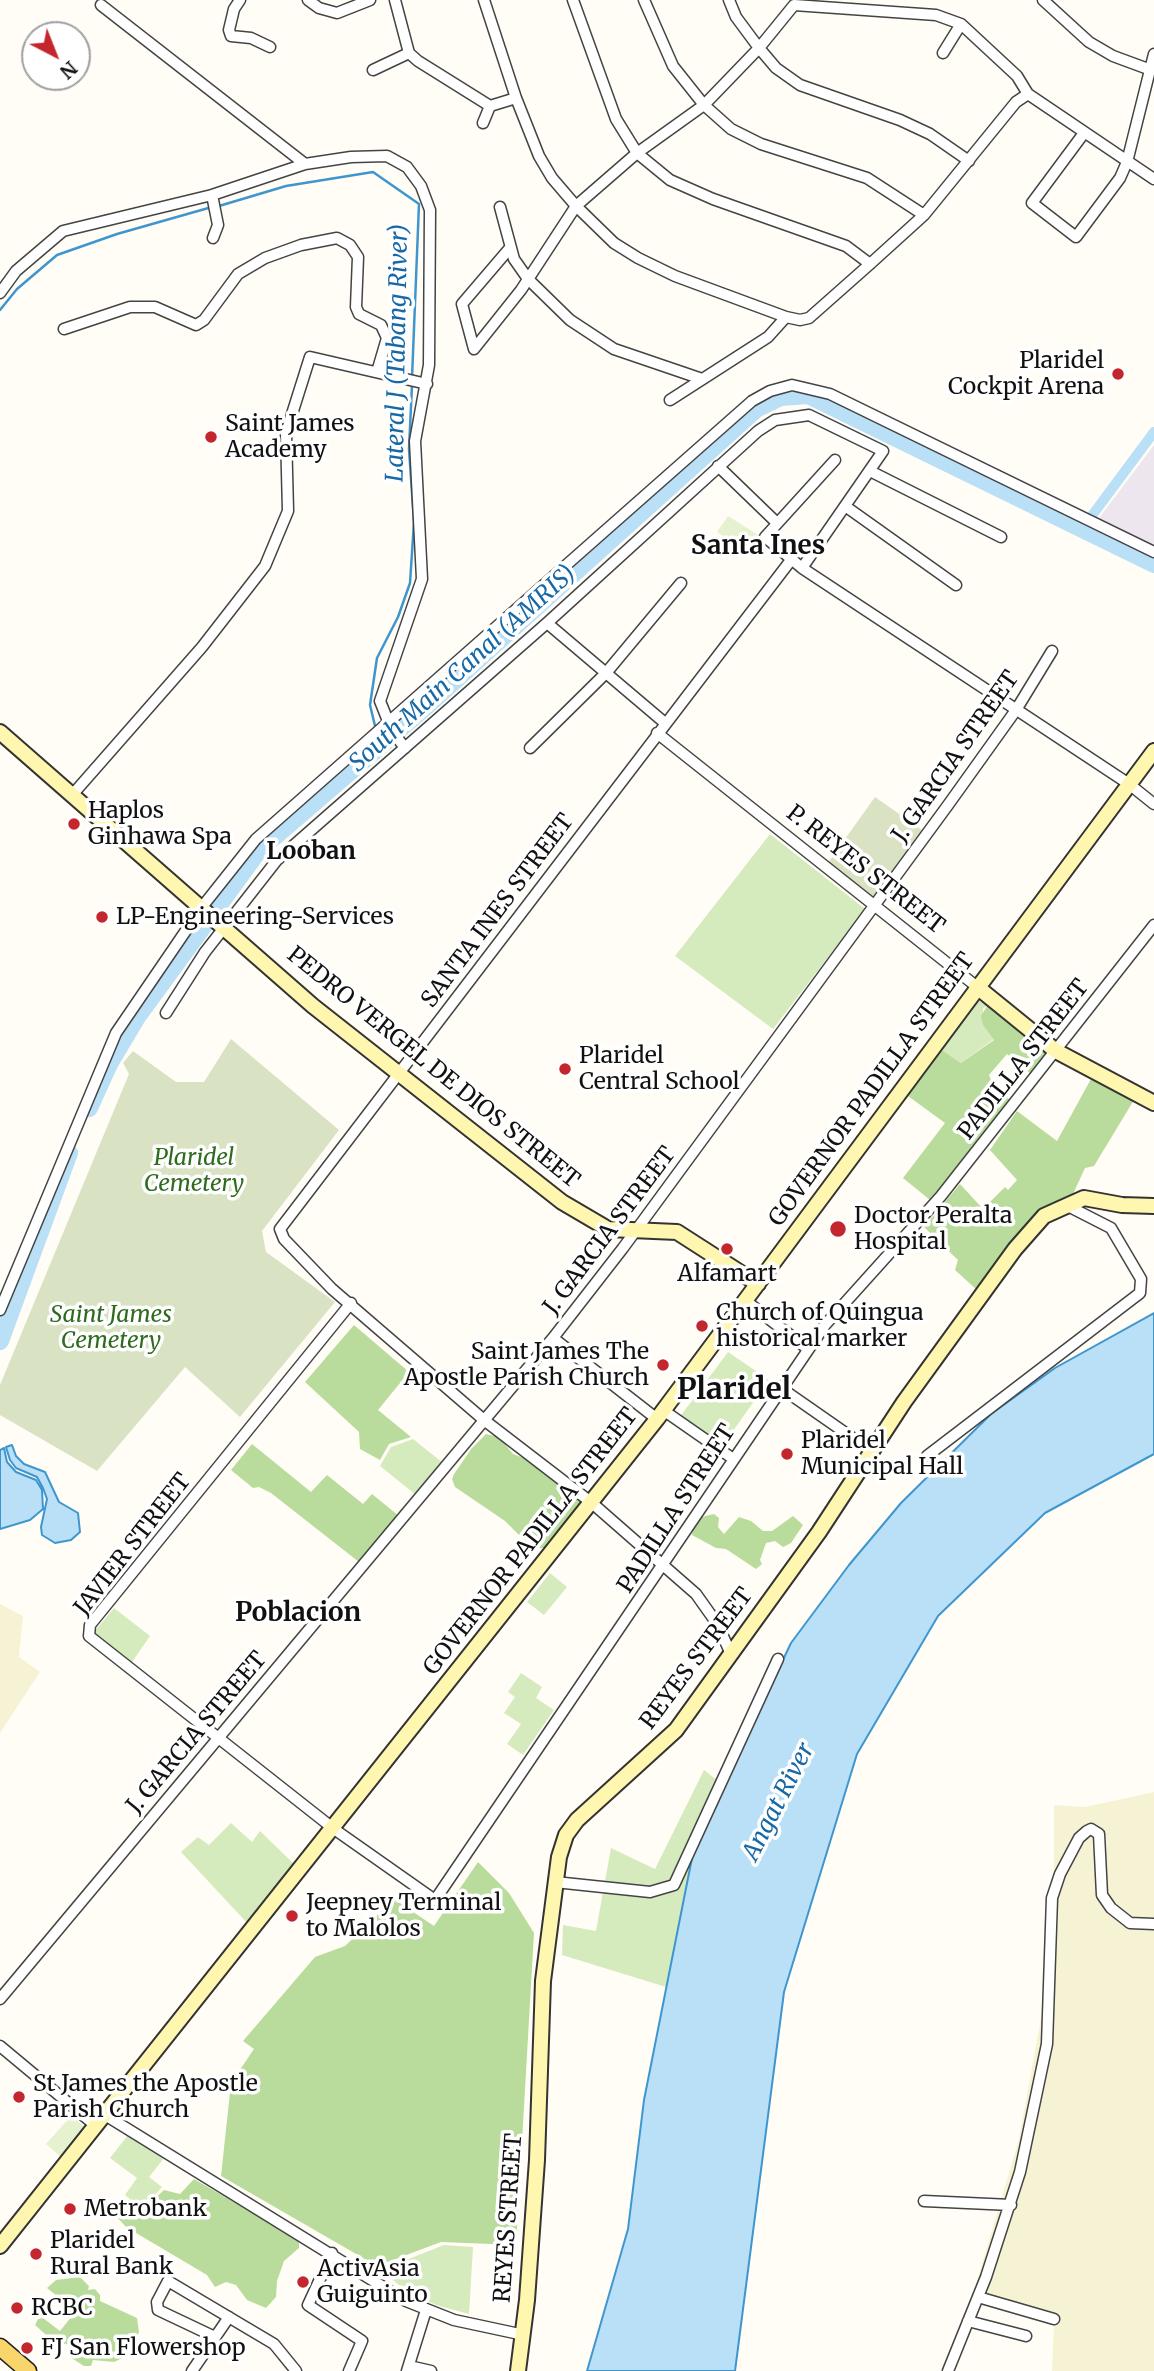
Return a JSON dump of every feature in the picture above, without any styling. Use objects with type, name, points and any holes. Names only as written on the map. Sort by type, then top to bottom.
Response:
[{"type":"main road","points":[[0,2347],[28,2371]]},
{"type":"street","points":[[240,0],[234,9],[229,30],[231,36],[251,38],[270,47]]},
{"type":"street","points":[[308,0],[319,8],[337,13],[370,0]]},
{"type":"street","points":[[395,0],[409,53],[490,106]]},
{"type":"street","points":[[484,0],[516,98],[539,156],[552,178],[576,206],[614,243],[638,258],[675,276],[800,320],[809,318],[923,215],[1016,102],[1028,94]]},
{"type":"street","points":[[573,0],[616,119],[637,153],[670,180],[713,199],[846,246],[870,264]]},
{"type":"street","points":[[644,0],[673,66],[704,105],[731,129],[761,144],[867,178],[923,215]]},
{"type":"street","points":[[729,0],[736,17],[759,48],[776,68],[800,85],[900,120],[930,134],[969,161]]},
{"type":"street","points":[[1043,0],[1089,42],[1113,56],[1151,69]]},
{"type":"street","points":[[101,5],[305,164]]},
{"type":"street","points":[[509,249],[459,302],[474,349],[528,279],[576,206],[637,153],[704,105],[759,48],[794,5],[936,15],[961,24],[1017,76],[1028,94],[1154,179]]},
{"type":"street","points":[[943,53],[961,24]]},
{"type":"street","points":[[373,70],[409,53]]},
{"type":"street","points":[[1084,133],[1032,203],[1076,237],[1120,178],[1127,162],[1154,54]]},
{"type":"street","points":[[490,106],[516,98]]},
{"type":"street","points":[[483,123],[490,106]]},
{"type":"street","points":[[0,293],[16,271],[63,231],[212,198],[305,164],[387,156],[407,167],[421,186],[430,210],[430,329],[415,441],[422,579],[382,688],[380,701],[388,729],[404,746]]},
{"type":"street","points":[[212,198],[217,214],[217,232],[212,238]]},
{"type":"street","points":[[500,207],[509,249],[528,279],[570,320],[614,349],[702,379]]},
{"type":"street","points":[[64,329],[130,307],[155,307],[196,324],[204,320],[238,274],[265,258],[289,249],[337,238],[350,245],[358,257],[356,307],[359,314],[381,325],[387,338],[377,372]]},
{"type":"street","points":[[670,400],[768,337],[786,317]]},
{"type":"street","points":[[73,794],[207,641],[265,566],[288,511],[285,433],[310,357],[423,384]]},
{"type":"street","points":[[0,1310],[116,1033],[256,839],[373,738],[388,729],[729,419],[770,391],[792,386],[830,394],[1154,552]]},
{"type":"street","points":[[166,1013],[221,923],[277,860],[547,623],[718,466],[775,420],[809,415],[883,451],[802,568]]},
{"type":"street","points":[[835,460],[765,537],[802,568],[1129,784],[1154,804]]},
{"type":"street","points":[[718,466],[777,523]]},
{"type":"street","points":[[870,471],[1001,537]]},
{"type":"street","points":[[845,506],[956,584]]},
{"type":"street","name":"SANTA INES STREET","points":[[730,1652],[718,1625],[696,1594],[592,1503],[484,1420],[332,1289],[284,1239],[280,1229],[791,560]]},
{"type":"street","points":[[530,748],[606,673],[681,583]]},
{"type":"street","points":[[547,623],[665,723]]},
{"type":"street","name":"J. GARCIA STREET","points":[[0,1999],[553,1338],[623,1248],[874,907],[1016,710],[1052,651]]},
{"type":"street","name":"PEDRO VERGEL DE DIOS STREET","points":[[0,732],[397,1075],[562,1202],[608,1229],[623,1248]]},
{"type":"street","name":"P. REYES STREET","points":[[657,733],[1056,1051],[1154,1103]]},
{"type":"street","name":"GOVERNOR PADILLA STREET","points":[[0,2246],[334,1829],[660,1415],[976,986],[1154,751]]},
{"type":"street","name":"PADILLA STREET","points":[[435,1900],[663,1565],[732,1458],[825,1325],[941,1196],[1154,925]]},
{"type":"street","name":"REYES STREET","points":[[518,2371],[524,2335],[537,2160],[543,1982],[555,1882],[566,1835],[577,1820],[662,1746],[819,1532],[870,1450],[1015,1249],[1044,1216],[1084,1198],[1122,1205],[1154,1206]]},
{"type":"street","points":[[927,1456],[1140,1293],[1142,1279],[1111,1228],[1065,1205]]},
{"type":"street","name":"PEDRO VERGEL DE DIOS STREET","points":[[608,1229],[677,1232],[758,1284]]},
{"type":"street","points":[[746,1301],[808,1349]]},
{"type":"street","name":"JAVIER STREET","points":[[351,1303],[90,1625],[89,1636],[216,1740],[334,1829],[435,1900]]},
{"type":"street","points":[[553,1338],[660,1415],[732,1458]]},
{"type":"street","points":[[781,1388],[870,1450]]},
{"type":"street","points":[[555,1882],[650,1892],[674,1885],[778,1659]]},
{"type":"street","points":[[948,2371],[1011,2205],[1047,2045],[1052,1898],[1060,1874],[1079,1838],[1087,1831],[1091,1829],[1099,1834],[1102,1895],[1111,1908],[1130,1923],[1154,1924]]},
{"type":"street","points":[[0,2046],[100,2121],[332,2253],[380,2285],[426,2310],[483,2328],[524,2335]]},
{"type":"street","points":[[924,2201],[1011,2205]]},
{"type":"street","points":[[332,2253],[308,2305],[362,2341],[350,2370]]},
{"type":"street","points":[[215,2337],[158,2310],[157,2302],[168,2281],[274,2344],[296,2371]]},
{"type":"street","points":[[978,2297],[1054,2319]]},
{"type":"street","points":[[426,2310],[408,2369],[431,2371]]},
{"type":"street","points":[[192,2371],[229,2317]]},
{"type":"street","points":[[968,2321],[1026,2336]]},
{"type":"shaded area","points":[[1154,445],[1154,545],[1099,518]]},
{"type":"shaded area","points":[[0,1604],[23,1616],[19,1657],[40,1672],[0,1733]]},
{"type":"shaded area","points":[[1154,1792],[1154,2371],[1052,2371],[1054,2323],[975,2288],[1019,2139],[1054,1947],[1054,1805],[1085,1807]]},
{"type":"green space","points":[[728,516],[758,535],[747,552],[717,532]]},
{"type":"green space","points":[[875,797],[922,830],[871,900],[825,867]]},
{"type":"green space","points":[[770,834],[865,909],[773,1029],[675,956]]},
{"type":"green space","points":[[980,1001],[987,1006],[983,1008],[983,1025],[994,1039],[961,1063],[942,1050],[975,1004]]},
{"type":"green space","points":[[987,1006],[1047,1052],[1031,1074],[1007,1054],[989,1075],[992,1083],[1010,1100],[930,1200],[903,1178],[945,1123],[908,1096],[942,1050],[961,1063],[994,1040],[983,1025],[981,1016]]},
{"type":"green space","points":[[231,1039],[339,1130],[262,1231],[266,1252],[335,1302],[240,1417],[185,1367],[97,1471],[0,1415],[0,1385],[129,1074],[123,1063],[133,1051],[176,1082],[204,1082]]},
{"type":"green space","points":[[1092,1077],[1134,1100],[1094,1166],[1085,1168],[1073,1194],[1041,1212],[977,1290],[955,1270],[958,1260],[924,1227],[960,1184],[983,1209],[1005,1187],[1008,1190],[1017,1180],[990,1150],[1017,1111],[1057,1141]]},
{"type":"green space","points":[[354,1325],[409,1372],[378,1410],[411,1437],[389,1444],[380,1460],[360,1449],[359,1432],[305,1382]]},
{"type":"green space","points":[[728,1352],[769,1380],[721,1448],[679,1418]]},
{"type":"green space","points":[[486,1434],[499,1437],[513,1454],[529,1460],[554,1478],[558,1487],[572,1490],[582,1498],[573,1519],[564,1524],[563,1530],[546,1548],[532,1548],[505,1521],[455,1487],[452,1479],[454,1474],[472,1448]]},
{"type":"green space","points":[[413,1439],[443,1463],[416,1495],[380,1466],[391,1447]]},
{"type":"green space","points":[[252,1444],[311,1492],[327,1475],[363,1504],[372,1494],[399,1516],[359,1562],[271,1493],[259,1487],[253,1488],[231,1470]]},
{"type":"green space","points":[[714,1514],[719,1518],[718,1527],[724,1534],[739,1517],[751,1521],[763,1531],[772,1531],[793,1516],[803,1525],[791,1543],[783,1547],[775,1541],[766,1543],[760,1560],[762,1564],[756,1569],[726,1549],[716,1548],[692,1535],[693,1527],[701,1517]]},
{"type":"green space","points":[[550,1573],[567,1587],[544,1615],[527,1602]]},
{"type":"green space","points":[[114,1608],[150,1636],[130,1665],[94,1636],[94,1632]]},
{"type":"green space","points":[[521,1673],[542,1687],[536,1698],[554,1710],[523,1755],[507,1744],[521,1724],[504,1713],[515,1697],[508,1692]]},
{"type":"green space","points":[[704,1770],[723,1785],[692,1858],[666,1987],[562,1955],[563,1925],[596,1931],[611,1848],[655,1869]]},
{"type":"green space","points":[[231,1823],[252,1842],[260,1831],[295,1865],[249,1925],[181,1852],[198,1837],[209,1845]]},
{"type":"green space","points":[[478,1862],[509,1893],[534,1933],[516,2245],[441,2242],[377,2266],[221,2176],[231,2083],[254,2049],[243,2041],[315,1957],[345,1946],[394,1899],[434,1926]]},
{"type":"green space","points":[[71,2116],[87,2129],[62,2158],[46,2144]]},
{"type":"green space","points":[[128,2135],[165,2157],[149,2177],[162,2187],[148,2203],[127,2208],[125,2206],[130,2199],[125,2195],[137,2178],[110,2158]]},
{"type":"green space","points":[[194,2179],[299,2240],[299,2248],[284,2261],[277,2281],[276,2297],[266,2308],[247,2300],[236,2285],[226,2282],[215,2287],[207,2275],[126,2227],[117,2217],[127,2210],[147,2206],[164,2190],[180,2194]]},
{"type":"green space","points":[[444,2245],[473,2247],[469,2314],[436,2305],[406,2291],[381,2270]]},
{"type":"green space","points":[[80,2277],[89,2286],[88,2290],[95,2289],[100,2295],[100,2301],[137,2318],[139,2332],[129,2355],[114,2362],[93,2360],[91,2366],[84,2366],[70,2357],[72,2345],[54,2342],[35,2325],[38,2319],[43,2318],[60,2331],[76,2311],[47,2288],[56,2280]]},
{"type":"water","name":"Angat River","points":[[1154,1313],[1154,1454],[1045,1513],[938,1616],[857,1754],[784,1992],[735,2371],[587,2371],[628,2229],[644,2100],[692,1858],[709,1815],[791,1643],[849,1565],[901,1503],[991,1414],[1055,1368]]},
{"type":"water","points":[[12,1445],[16,1456],[24,1464],[45,1472],[59,1502],[78,1513],[80,1532],[71,1540],[55,1543],[42,1535],[47,1499],[37,1477],[16,1468],[10,1460],[6,1447]]},
{"type":"water","points":[[4,1448],[7,1462],[16,1472],[36,1480],[42,1490],[43,1509],[30,1520],[0,1529],[0,1450]]},
{"type":"waterway","name":"Lateral J (Tabang River)","points":[[219,206],[286,186],[373,172],[419,204],[412,378]]},
{"type":"waterway","name":"Lateral J (Tabang River)","points":[[0,310],[17,289],[57,255],[117,234],[212,207]]},
{"type":"waterway","name":"Lateral J (Tabang River)","points":[[376,730],[370,705],[377,658],[398,617],[410,583],[414,522],[409,449],[412,385]]},
{"type":"waterway","name":"South Main Canal (AMRIS)","points":[[89,1108],[109,1064],[137,1017],[259,850],[423,709],[756,409],[781,397],[808,395],[1154,564]]},
{"type":"waterway","points":[[1082,529],[1154,432]]},
{"type":"waterway","name":"Lateral J (Tabang River)","points":[[378,736],[380,746]]},
{"type":"waterway","name":"South Main Canal (AMRIS)","points":[[0,1341],[69,1153]]},
{"type":"place","name":"Plaridel Cockpit Arena","points":[[1118,374]]},
{"type":"place","name":"Saint James Academy","points":[[211,437]]},
{"type":"place","name":"Haplos Ginhawa Spa","points":[[74,824]]},
{"type":"place","name":"LP-Engineering-Services","points":[[102,917]]},
{"type":"place","name":"Plaridel Central School","points":[[565,1069]]},
{"type":"place","name":"Doctor Peralta Hospital","points":[[838,1229]]},
{"type":"place","name":"Alfamart","points":[[727,1249]]},
{"type":"place","name":"Church of Quingua historical marker","points":[[702,1326]]},
{"type":"place","name":"Saint James The Apostle Parish Church","points":[[663,1365]]},
{"type":"place","name":"Plaridel Municipal Hall","points":[[787,1454]]},
{"type":"place","name":"Jeepney Terminal to Malolos","points":[[292,1916]]},
{"type":"place","name":"St James the Apostle Parish Church","points":[[19,2097]]},
{"type":"place","name":"Metrobank","points":[[70,2209]]},
{"type":"place","name":"Plaridel Rural Bank","points":[[36,2254]]},
{"type":"place","name":"ActivAsia Guiguinto","points":[[303,2282]]},
{"type":"place","name":"RCBC","points":[[17,2308]]},
{"type":"place","name":"FJ San Flowershop","points":[[27,2348]]},
{"type":"district","name":"Santa Ines","points":[[758,547]]},
{"type":"district","name":"Looban","points":[[311,852]]},
{"type":"district","name":"Plaridel","points":[[734,1391]]},
{"type":"district","name":"Poblacion","points":[[298,1614]]},
{"type":"park label","name":"Plaridel Cemetery","points":[[194,1171]]},
{"type":"park label","name":"Saint James Cemetery","points":[[111,1328]]}]
